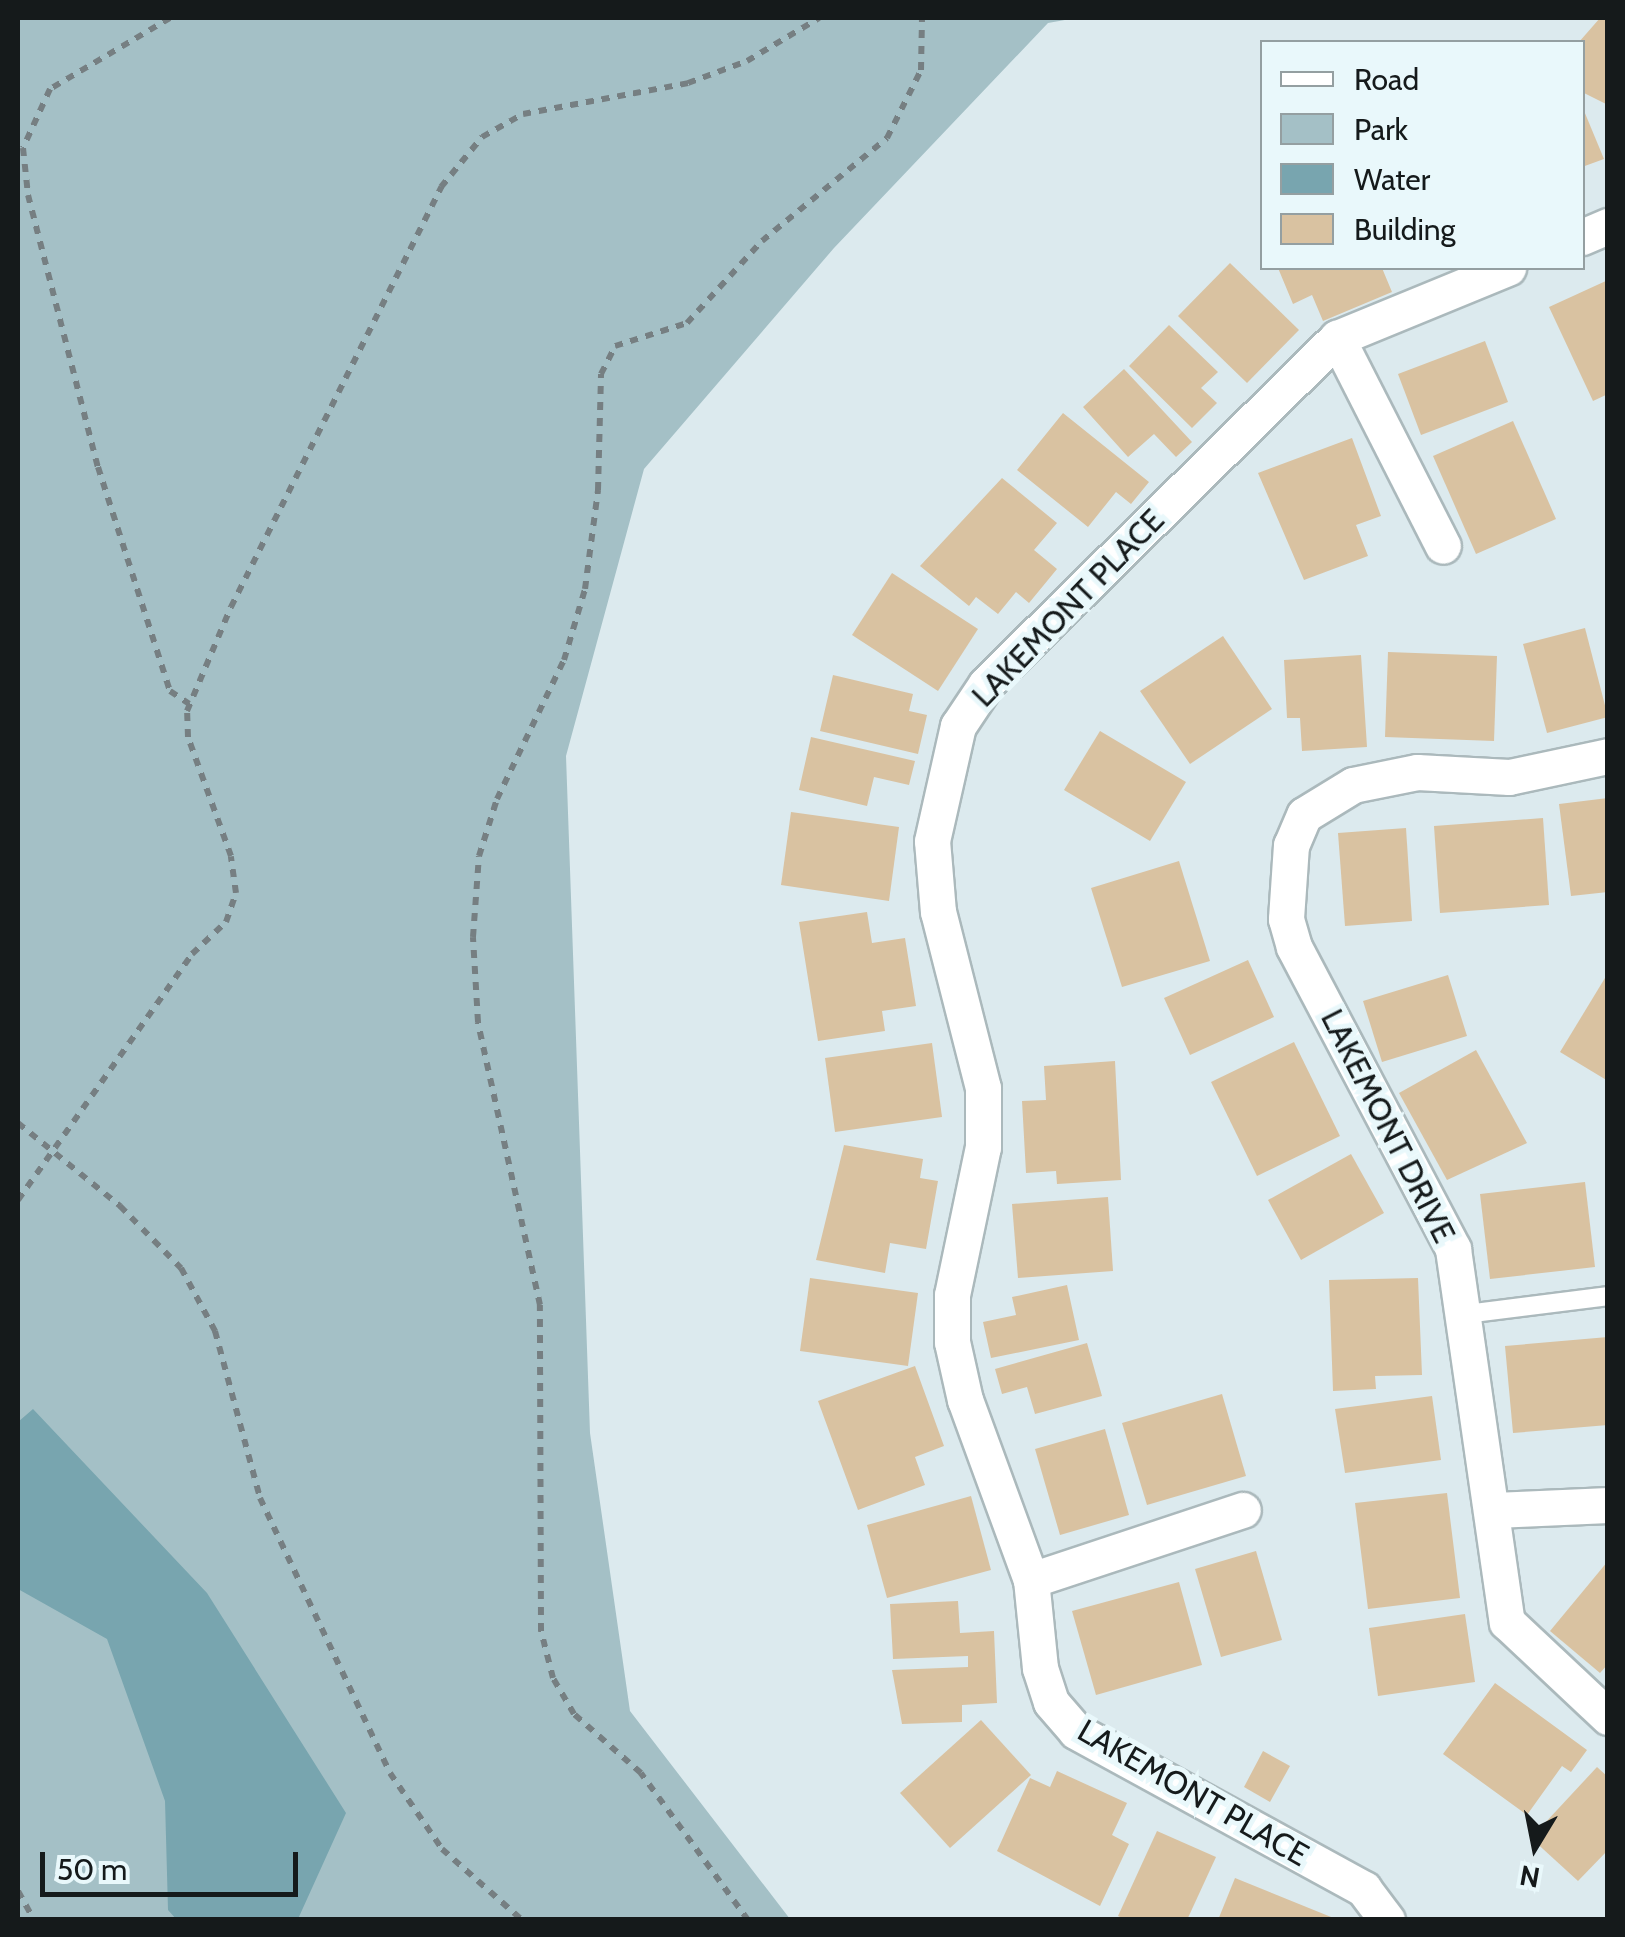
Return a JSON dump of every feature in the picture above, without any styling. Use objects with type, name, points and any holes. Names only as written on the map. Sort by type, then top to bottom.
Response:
[{"type":"street","name":"LAKEMONT PLACE","points":[[1387,1920],[1364,1889],[1076,1731],[1051,1702],[1040,1668],[1031,1580],[965,1400],[952,1342],[952,1296],[983,1147],[983,1088],[938,912],[932,840],[946,762],[958,726],[986,684],[1338,338],[1503,270]]},
{"type":"street","points":[[1338,338],[1443,546]]},
{"type":"street","name":"LAKEMONT DRIVE","points":[[1608,756],[1509,776],[1418,772],[1353,784],[1304,816],[1290,845],[1286,919],[1294,948],[1453,1249],[1495,1510],[1507,1622],[1608,1717]]},
{"type":"street","points":[[1495,1510],[1608,1505]]},
{"type":"street","points":[[1031,1580],[1243,1510]]},
{"type":"lane","points":[[1466,1314],[1608,1296]]},
{"type":"path","points":[[170,18],[50,89],[23,148],[28,195],[98,467],[170,691],[189,704]]},
{"type":"path","points":[[18,1200],[192,954],[226,922],[236,893],[231,856],[188,737],[189,704],[442,187],[482,137],[523,114],[568,100],[688,83],[747,61],[818,18]]},
{"type":"path","points":[[748,1920],[641,1773],[574,1714],[553,1678],[541,1631],[540,1305],[478,1022],[474,937],[480,856],[497,799],[564,660],[585,588],[598,490],[601,374],[615,346],[687,323],[790,216],[887,138],[921,70],[922,18]]},
{"type":"path","points":[[18,1122],[54,1149],[181,1268],[215,1331],[260,1498],[390,1773],[442,1848],[522,1920]]},
{"type":"path","points":[[18,1892],[34,1920]]},
{"type":"green space","points":[[18,18],[1076,18],[1048,23],[834,248],[644,469],[566,756],[590,1433],[630,1711],[790,1919],[18,1919]]},
{"type":"water","points":[[33,1409],[207,1593],[346,1813],[298,1919],[176,1919],[168,1910],[165,1801],[107,1639],[18,1589],[18,1422]]},
{"type":"building","points":[[1600,18],[1608,18],[1608,105],[1585,94],[1585,40],[1581,40]]},
{"type":"building","points":[[1585,113],[1604,159],[1585,166]]},
{"type":"building","points":[[1230,263],[1299,330],[1247,383],[1178,316]]},
{"type":"building","points":[[1279,270],[1383,270],[1392,292],[1323,321],[1312,295],[1293,304]]},
{"type":"building","points":[[1608,280],[1608,394],[1593,401],[1549,307]]},
{"type":"building","points":[[1169,325],[1218,372],[1201,388],[1217,403],[1192,428],[1129,366]]},
{"type":"building","points":[[1485,341],[1508,402],[1421,435],[1398,374]]},
{"type":"building","points":[[1124,369],[1192,442],[1176,457],[1154,434],[1128,457],[1083,407]]},
{"type":"building","points":[[1063,413],[1149,482],[1131,504],[1116,492],[1088,527],[1017,470]]},
{"type":"building","points":[[1513,421],[1556,519],[1476,554],[1433,456]]},
{"type":"building","points":[[1352,438],[1381,516],[1356,525],[1368,556],[1304,580],[1258,473]]},
{"type":"building","points":[[1002,478],[1057,523],[1034,550],[1057,569],[1029,603],[1016,592],[998,614],[976,597],[969,606],[920,566]]},
{"type":"building","points":[[892,573],[978,629],[938,691],[852,635]]},
{"type":"building","points":[[1585,628],[1608,717],[1547,733],[1523,644]]},
{"type":"building","points":[[1223,636],[1272,709],[1190,764],[1140,691]]},
{"type":"building","points":[[1388,652],[1497,656],[1494,741],[1385,737]]},
{"type":"building","points":[[1361,655],[1367,747],[1302,751],[1300,718],[1287,718],[1284,660]]},
{"type":"building","points":[[833,675],[913,694],[909,711],[927,715],[918,754],[820,731]]},
{"type":"building","points":[[1100,731],[1186,782],[1150,841],[1064,790]]},
{"type":"building","points":[[811,737],[915,761],[909,785],[874,777],[867,806],[799,790]]},
{"type":"building","points":[[1608,798],[1608,892],[1571,896],[1559,804]]},
{"type":"building","points":[[791,812],[899,827],[889,901],[781,885]]},
{"type":"building","points":[[1543,818],[1549,905],[1440,913],[1434,826]]},
{"type":"building","points":[[1406,828],[1412,921],[1345,926],[1338,833]]},
{"type":"building","points":[[1179,861],[1210,961],[1122,987],[1091,888]]},
{"type":"building","points":[[867,912],[872,943],[905,938],[916,1006],[882,1011],[885,1031],[818,1041],[799,922]]},
{"type":"building","points":[[1248,960],[1274,1017],[1190,1055],[1164,998]]},
{"type":"building","points":[[1608,973],[1608,1081],[1560,1052]]},
{"type":"building","points":[[1448,975],[1467,1036],[1382,1062],[1363,1001]]},
{"type":"building","points":[[1294,1042],[1340,1136],[1257,1176],[1211,1082]]},
{"type":"building","points":[[932,1043],[942,1117],[835,1132],[825,1058]]},
{"type":"building","points":[[1476,1050],[1527,1143],[1447,1180],[1399,1093]]},
{"type":"building","points":[[1115,1061],[1121,1180],[1057,1184],[1056,1171],[1026,1173],[1022,1101],[1046,1100],[1044,1066]]},
{"type":"building","points":[[844,1145],[923,1159],[920,1178],[938,1181],[926,1249],[890,1243],[885,1273],[816,1260]]},
{"type":"building","points":[[1351,1154],[1384,1213],[1301,1260],[1268,1200]]},
{"type":"building","points":[[1585,1182],[1595,1267],[1490,1279],[1480,1194]]},
{"type":"building","points":[[1108,1197],[1113,1271],[1018,1278],[1012,1204]]},
{"type":"building","points":[[810,1278],[918,1293],[908,1366],[800,1351]]},
{"type":"building","points":[[1418,1278],[1422,1375],[1375,1376],[1376,1389],[1333,1391],[1329,1280]]},
{"type":"building","points":[[1067,1285],[1079,1340],[991,1358],[983,1322],[1016,1315],[1012,1297]]},
{"type":"building","points":[[1608,1337],[1608,1425],[1513,1433],[1505,1346]]},
{"type":"building","points":[[1087,1343],[1102,1396],[1035,1414],[1027,1387],[1002,1394],[995,1369]]},
{"type":"building","points":[[915,1366],[944,1446],[915,1457],[925,1485],[858,1510],[818,1401]]},
{"type":"building","points":[[1222,1394],[1246,1476],[1147,1505],[1122,1423]]},
{"type":"building","points":[[1432,1396],[1441,1460],[1345,1473],[1335,1409]]},
{"type":"building","points":[[1105,1429],[1129,1515],[1060,1535],[1035,1449]]},
{"type":"building","points":[[1447,1493],[1460,1598],[1368,1609],[1355,1503]]},
{"type":"building","points":[[971,1496],[991,1570],[887,1598],[867,1525]]},
{"type":"building","points":[[1256,1551],[1282,1640],[1221,1657],[1195,1569]]},
{"type":"building","points":[[1608,1561],[1608,1664],[1600,1673],[1550,1631]]},
{"type":"building","points":[[1179,1582],[1202,1665],[1096,1695],[1072,1611]]},
{"type":"building","points":[[958,1601],[960,1633],[994,1631],[997,1703],[962,1705],[962,1722],[902,1724],[892,1670],[968,1667],[968,1656],[893,1659],[890,1604]]},
{"type":"building","points":[[1465,1614],[1475,1682],[1378,1696],[1369,1628]]},
{"type":"building","points":[[1495,1683],[1587,1750],[1571,1772],[1562,1766],[1527,1815],[1443,1754]]},
{"type":"building","points":[[981,1720],[1031,1775],[950,1848],[900,1793]]},
{"type":"building","points":[[1263,1751],[1290,1766],[1270,1802],[1244,1787]]},
{"type":"building","points":[[1597,1767],[1608,1777],[1608,1850],[1578,1881],[1531,1838]]},
{"type":"building","points":[[1057,1771],[1127,1803],[1112,1835],[1129,1844],[1100,1906],[997,1851],[1030,1778],[1050,1787]]},
{"type":"building","points":[[1157,1831],[1216,1857],[1187,1920],[1126,1920],[1118,1916]]},
{"type":"building","points":[[1235,1878],[1336,1919],[1336,1920],[1218,1920]]}]
